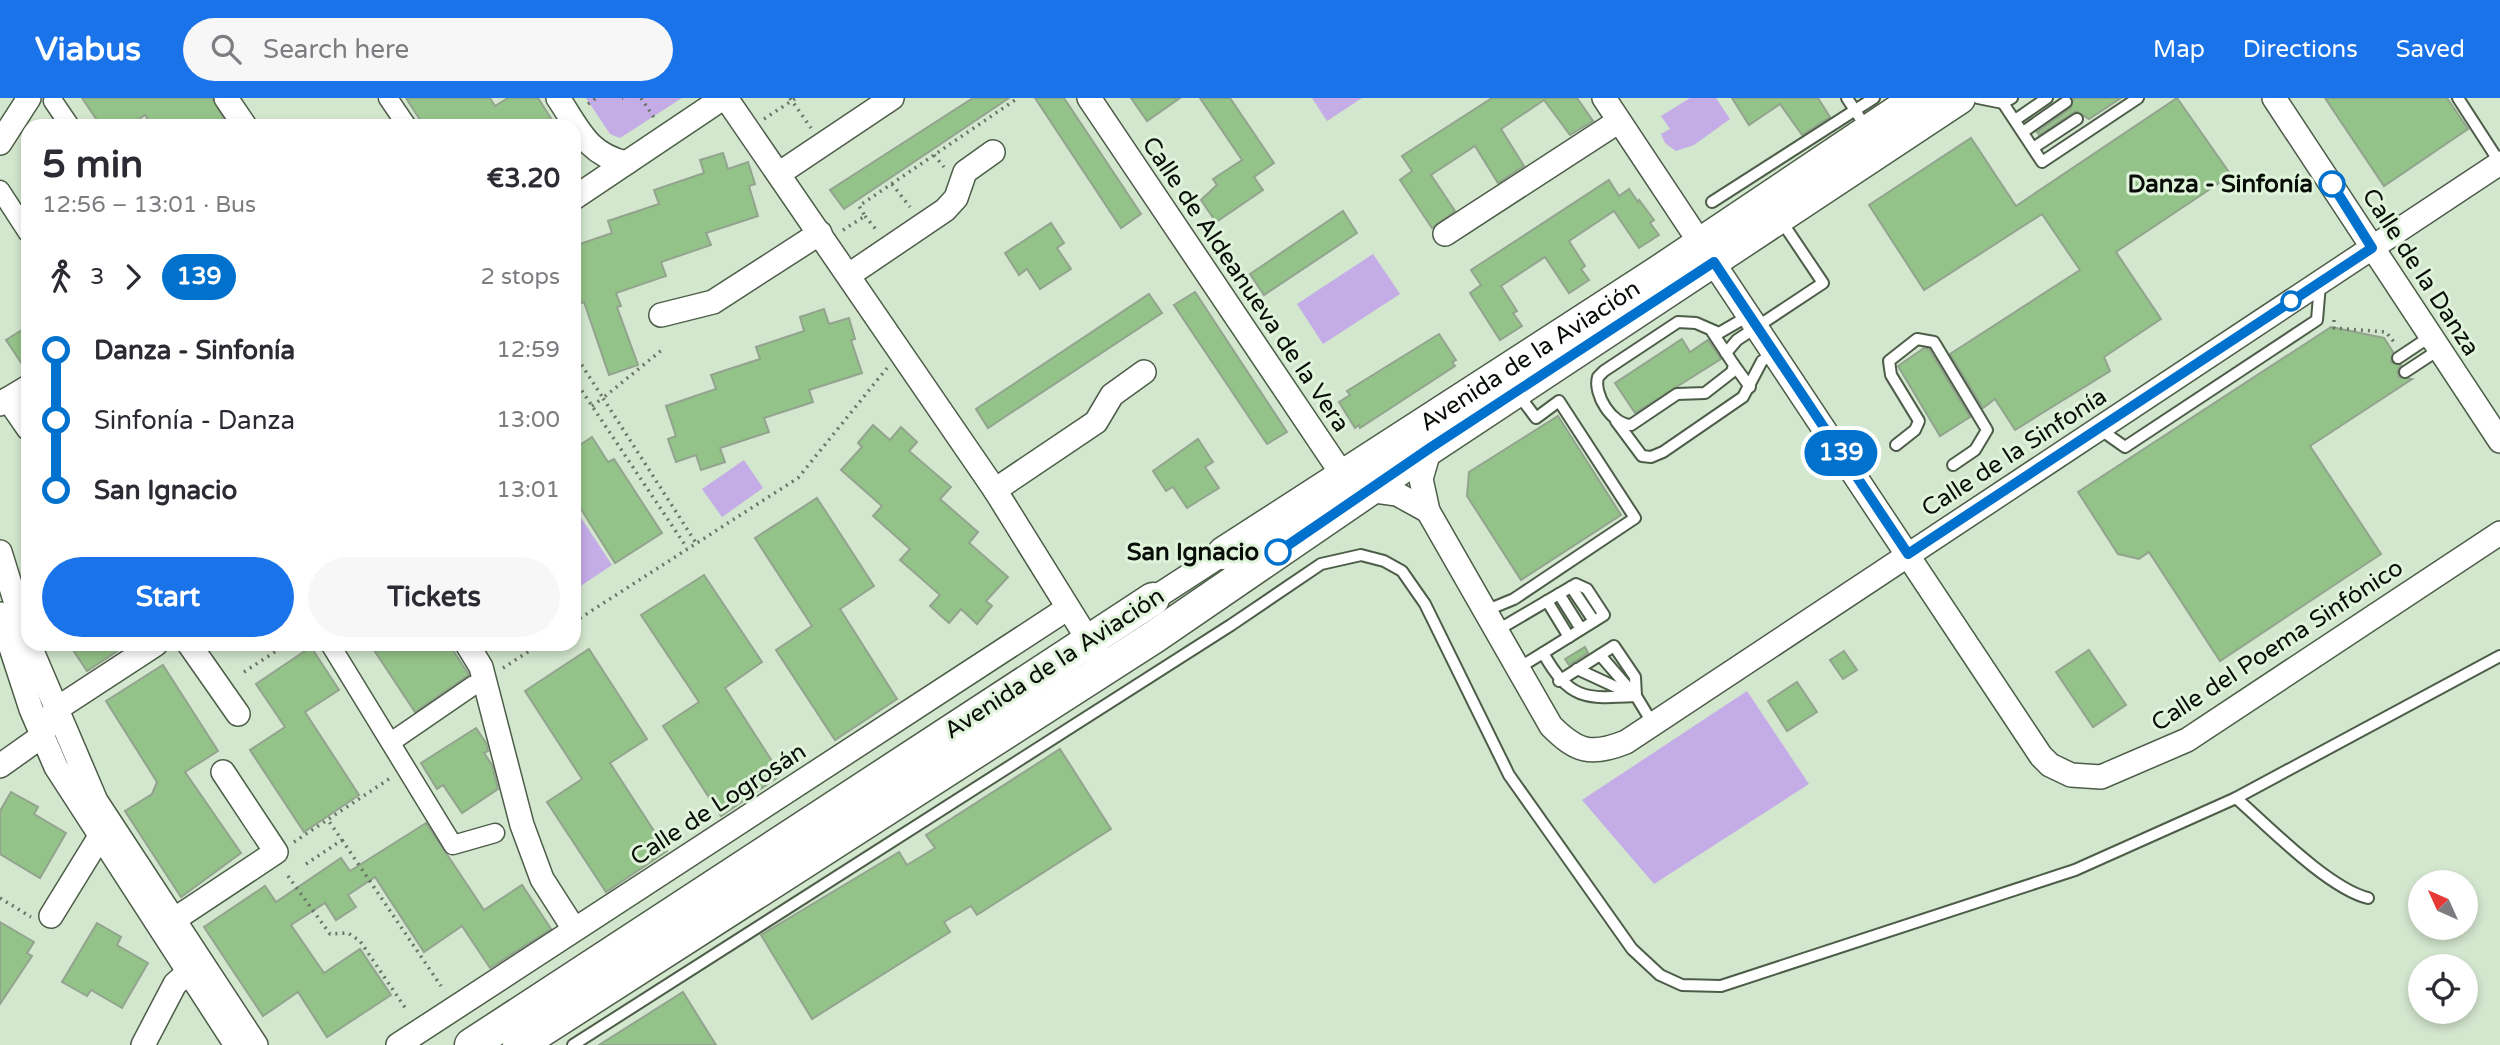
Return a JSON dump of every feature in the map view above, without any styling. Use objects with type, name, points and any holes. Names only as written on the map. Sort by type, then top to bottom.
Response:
[{"type":"main road","name":"Avenida de la Aviación","points":[[1224,553],[1430,448],[1516,391],[1708,253],[1862,121],[1919,98]]},
{"type":"main road","name":"Avenida de la Aviación","points":[[519,1045],[1106,669],[1356,484],[1708,253],[1780,218],[1959,98]]},
{"type":"main road","name":"Avenida de la Aviación","points":[[471,1045],[1153,599]]},
{"type":"street","points":[[0,143],[29,98]]},
{"type":"street","points":[[226,98],[240,119]]},
{"type":"street","points":[[388,98],[402,119]]},
{"type":"street","points":[[558,98],[572,119]]},
{"type":"street","points":[[581,193],[724,98],[828,234],[849,275],[995,490],[1106,669]]},
{"type":"street","points":[[780,173],[892,98]]},
{"type":"street","name":"Calle de Aldeanueva de la Vera","points":[[1089,98],[1356,484]]},
{"type":"street","name":"Calle del Poema Sinfónico","points":[[1604,98],[2041,756],[2060,771],[2083,778],[2111,774],[2188,740],[2500,533]]},
{"type":"street","name":"Calle de la Danza","points":[[2274,98],[2500,441]]},
{"type":"street","points":[[53,101],[65,119]]},
{"type":"street","points":[[1446,234],[1619,121]]},
{"type":"street","points":[[581,131],[591,146],[609,159],[626,163]]},
{"type":"street","points":[[849,275],[945,210],[956,198],[965,172],[993,152]]},
{"type":"street","name":"Calle de la Sinfonía","points":[[1430,448],[1421,479],[1428,511],[1550,726],[1566,741],[1587,751],[1606,750],[1653,724],[2500,163]]},
{"type":"street","points":[[0,190],[21,222]]},
{"type":"street","points":[[661,315],[713,302],[828,234]]},
{"type":"street","points":[[995,490],[1096,422],[1112,395],[1144,372]]},
{"type":"street","points":[[21,391],[4,401],[21,420]]},
{"type":"street","points":[[1356,484],[1397,494],[1428,511]]},
{"type":"street","points":[[0,552],[21,620]]},
{"type":"street","name":"Avenida de la Aviación","points":[[1153,599],[1224,553]]},
{"type":"street","name":"Calle de Logrosán","points":[[398,1045],[1068,608]]},
{"type":"street","points":[[0,614],[42,736],[56,767],[99,838],[167,924]]},
{"type":"street","points":[[31,651],[96,801],[167,924],[195,966],[256,1045]]},
{"type":"street","points":[[0,766],[42,736],[55,710],[145,651]]},
{"type":"street","points":[[193,651],[238,714]]},
{"type":"street","points":[[334,651],[453,845],[495,833]]},
{"type":"street","points":[[471,651],[481,667],[522,825],[542,879],[574,929]]},
{"type":"street","points":[[391,743],[474,685]]},
{"type":"street","points":[[167,924],[276,852],[223,772]]},
{"type":"street","points":[[45,919],[99,838]]},
{"type":"street","points":[[143,1045],[175,984],[195,966]]},
{"type":"street","points":[[195,966],[236,1045]]},
{"type":"lane","points":[[1847,98],[1862,121]]},
{"type":"lane","points":[[1712,202],[1862,121],[1873,98]]},
{"type":"lane","points":[[1978,98],[2007,101],[2015,120],[2042,162],[2130,100]]},
{"type":"lane","points":[[2015,120],[2047,98]]},
{"type":"lane","points":[[2458,98],[2500,163]]},
{"type":"lane","points":[[2023,132],[2065,100],[2086,132]]},
{"type":"lane","points":[[2033,148],[2077,119]]},
{"type":"lane","points":[[1774,353],[1762,361],[1743,397],[1663,452],[1651,457],[1642,456],[1634,449],[1597,391],[1598,377],[1604,371],[1678,322],[1689,321],[1712,330],[1725,331],[1754,321],[1823,283],[1780,218]]},
{"type":"lane","points":[[2098,428],[2125,447],[2317,320],[2321,282]]},
{"type":"lane","points":[[1726,353],[1754,321]]},
{"type":"lane","points":[[1712,330],[1750,387]]},
{"type":"lane","points":[[1896,445],[1915,430],[1919,421],[1891,375],[1889,362],[1917,340],[1934,342],[1978,410],[1987,430],[1975,450],[1953,466]]},
{"type":"lane","points":[[2398,358],[2435,343]]},
{"type":"lane","points":[[2406,372],[2435,343]]},
{"type":"lane","points":[[1614,418],[1631,425],[1677,394],[1705,393],[1732,372],[1734,365]]},
{"type":"lane","points":[[2212,389],[2220,400]]},
{"type":"lane","points":[[1485,611],[1514,599],[1635,518],[1559,401],[1536,418],[1516,391]]},
{"type":"lane","points":[[573,1045],[1231,625],[1321,564],[1361,555],[1384,561],[1402,571],[1424,604],[1509,775],[1632,949],[1660,975],[1682,985],[1721,986],[2075,870],[2236,798],[2500,656]]},
{"type":"lane","points":[[1496,631],[1576,584],[1587,589],[1604,615],[1517,668]]},
{"type":"lane","points":[[1559,594],[1581,629]]},
{"type":"lane","points":[[1546,601],[1569,637]]},
{"type":"lane","points":[[1559,681],[1614,646],[1634,677],[1636,696]]},
{"type":"lane","points":[[1543,653],[1559,681],[1574,692],[1600,698],[1636,696]]},
{"type":"lane","points":[[1600,655],[1636,696],[1653,724]]},
{"type":"lane","points":[[1577,670],[1636,696]]},
{"type":"lane","points":[[2236,798],[2332,881],[2355,895],[2368,898]]},
{"type":"path","points":[[586,105],[596,98]]},
{"type":"path","points":[[641,98],[656,120]]},
{"type":"path","points":[[883,239],[859,206],[1018,98]]},
{"type":"path","points":[[763,120],[793,99],[814,133]]},
{"type":"path","points":[[934,155],[945,169]]},
{"type":"path","points":[[892,184],[911,209]]},
{"type":"path","points":[[828,234],[865,216]]},
{"type":"path","points":[[2334,328],[2386,332],[2393,342],[2399,338]]},
{"type":"path","points":[[592,405],[663,349]]},
{"type":"path","points":[[581,364],[696,543]]},
{"type":"path","points":[[581,617],[798,478],[889,365]]},
{"type":"path","points":[[581,389],[687,548]]},
{"type":"path","points":[[244,672],[276,651]]},
{"type":"path","points":[[493,674],[529,651]]},
{"type":"path","points":[[292,844],[406,767]]},
{"type":"path","points":[[328,820],[441,986]]},
{"type":"path","points":[[306,864],[342,840]]},
{"type":"path","points":[[288,876],[330,934],[348,933],[360,941],[406,1009]]},
{"type":"path","points":[[0,898],[45,919]]},
{"type":"shaded area","points":[[586,98],[682,98],[620,138],[610,134]]},
{"type":"shaded area","points":[[1312,98],[1362,98],[1327,121]]},
{"type":"shaded area","points":[[1690,98],[1716,98],[1730,119],[1694,145],[1676,151],[1665,143],[1661,134],[1670,129],[1661,116]]},
{"type":"shaded area","points":[[1373,254],[1400,294],[1323,344],[1297,304]]},
{"type":"shaded area","points":[[744,460],[763,488],[722,517],[702,489]]},
{"type":"shaded area","points":[[581,518],[612,565],[581,586]]},
{"type":"shaded area","points":[[1747,691],[1809,784],[1654,884],[1582,800]]},
{"type":"building","points":[[82,98],[212,98],[224,119],[148,119],[145,115],[139,119],[96,119]]},
{"type":"building","points":[[406,98],[490,98],[495,106],[508,98],[538,98],[552,119],[420,119]]},
{"type":"building","points":[[973,98],[1009,98],[844,209],[830,190]]},
{"type":"building","points":[[1035,98],[1064,98],[1141,214],[1121,228]]},
{"type":"building","points":[[1131,98],[1180,98],[1147,121]]},
{"type":"building","points":[[1200,98],[1230,98],[1274,163],[1254,177],[1263,190],[1216,222],[1201,200],[1217,185],[1213,179],[1242,160]]},
{"type":"building","points":[[1492,98],[1577,98],[1593,121],[1570,135],[1544,100],[1501,129],[1524,166],[1498,183],[1475,146],[1431,175],[1455,211],[1432,228],[1400,180],[1412,171],[1402,156]]},
{"type":"building","points":[[1732,98],[1818,98],[1830,117],[1802,135],[1780,104],[1749,125]]},
{"type":"building","points":[[2073,98],[2121,98],[2089,119],[2076,111],[2039,135],[2037,132],[2071,108]]},
{"type":"building","points":[[2177,98],[2231,175],[2116,252],[2161,319],[2104,357],[2110,371],[2015,430],[1995,399],[1983,408],[1950,354],[2080,270],[2042,214],[1924,290],[1869,205],[1971,138],[2016,206]]},
{"type":"building","points":[[2325,98],[2447,98],[2468,129],[2384,186]]},
{"type":"building","points":[[723,153],[728,169],[748,162],[755,184],[749,186],[758,216],[706,233],[711,245],[661,262],[666,276],[616,293],[621,306],[617,307],[638,365],[609,375],[584,302],[581,303],[581,244],[612,233],[608,221],[659,204],[654,190],[704,173],[700,160]]},
{"type":"building","points":[[1609,180],[1619,196],[1629,189],[1638,202],[1639,200],[1654,220],[1650,223],[1659,235],[1639,248],[1614,211],[1569,241],[1585,266],[1581,269],[1589,280],[1569,293],[1545,257],[1501,286],[1517,311],[1513,313],[1522,326],[1500,340],[1470,293],[1481,285],[1471,270]]},
{"type":"building","points":[[1343,211],[1357,233],[1264,295],[1250,274]]},
{"type":"building","points":[[1051,223],[1064,243],[1057,248],[1071,269],[1040,289],[1027,269],[1019,275],[1005,253]]},
{"type":"building","points":[[1195,292],[1287,432],[1267,444],[1174,305]]},
{"type":"building","points":[[1149,294],[1162,313],[988,428],[976,409]]},
{"type":"building","points":[[824,309],[829,324],[849,318],[855,339],[851,340],[862,373],[809,390],[813,402],[764,418],[769,432],[720,448],[725,462],[701,470],[696,455],[676,462],[668,439],[676,436],[666,406],[716,389],[711,375],[760,359],[756,347],[804,331],[800,317]]},
{"type":"building","points":[[2331,327],[2384,338],[2393,352],[2391,362],[2401,365],[2397,372],[2399,377],[2412,379],[2310,446],[2381,554],[2220,661],[2149,552],[2139,559],[2118,554],[2078,492]]},
{"type":"building","points":[[21,330],[21,362],[6,340]]},
{"type":"building","points":[[1439,334],[1456,360],[1452,362],[1455,366],[1360,428],[1359,425],[1355,428],[1339,402],[1350,395],[1347,391]]},
{"type":"building","points":[[1682,339],[1690,352],[1708,340],[1721,359],[1635,413],[1615,383]]},
{"type":"building","points":[[1924,348],[1929,349],[1970,417],[1940,436],[1898,366]]},
{"type":"building","points":[[1558,416],[1621,515],[1521,580],[1467,496],[1469,472]]},
{"type":"building","points":[[873,425],[890,440],[901,427],[917,442],[909,451],[951,487],[940,499],[978,532],[969,543],[1008,577],[986,601],[992,606],[977,624],[961,609],[949,623],[930,606],[940,595],[900,560],[910,549],[873,516],[882,506],[841,470],[862,447],[858,443]]},
{"type":"building","points":[[592,437],[608,462],[614,459],[662,533],[615,563],[581,509],[581,444]]},
{"type":"building","points":[[1198,439],[1213,462],[1205,467],[1219,488],[1187,508],[1173,487],[1166,491],[1153,471]]},
{"type":"building","points":[[817,498],[874,586],[840,609],[897,699],[835,740],[776,650],[812,626],[755,538]]},
{"type":"building","points":[[704,575],[762,662],[725,688],[781,775],[721,816],[663,726],[699,702],[641,615]]},
{"type":"building","points":[[1585,647],[1588,653],[1569,665],[1565,659]]},
{"type":"building","points":[[589,649],[647,739],[610,763],[667,851],[606,892],[547,802],[582,779],[525,691]]},
{"type":"building","points":[[2089,650],[2126,705],[2093,727],[2056,672]]},
{"type":"building","points":[[74,651],[117,651],[87,671]]},
{"type":"building","points":[[305,651],[314,651],[339,690],[305,712],[359,795],[304,832],[250,750],[285,727],[256,684]]},
{"type":"building","points":[[375,651],[454,651],[469,675],[415,712]]},
{"type":"building","points":[[1844,651],[1857,670],[1843,679],[1830,660]]},
{"type":"building","points":[[163,665],[218,751],[185,772],[241,853],[181,897],[125,811],[152,794],[157,782],[106,701]]},
{"type":"building","points":[[1797,682],[1817,712],[1787,731],[1768,701]]},
{"type":"building","points":[[476,728],[486,743],[488,751],[484,753],[492,765],[498,789],[462,813],[443,785],[437,789],[421,763]]},
{"type":"building","points":[[1060,749],[1111,829],[977,915],[971,906],[944,922],[950,932],[812,1019],[761,935],[899,852],[907,865],[935,848],[926,835]]},
{"type":"building","points":[[11,792],[38,807],[34,814],[66,833],[40,878],[0,854],[0,811]]},
{"type":"building","points":[[426,823],[484,910],[522,885],[551,929],[490,968],[462,926],[424,952],[375,877],[348,895],[356,907],[336,920],[325,903],[291,925],[324,973],[360,949],[391,995],[327,1037],[298,992],[263,1016],[204,927],[265,886],[276,902],[341,858],[350,871]]},
{"type":"building","points":[[0,922],[34,942],[27,953],[32,956],[0,1004]]},
{"type":"building","points":[[97,923],[121,937],[117,945],[148,963],[122,1008],[91,990],[87,996],[62,982]]},
{"type":"building","points":[[683,992],[716,1045],[599,1045]]},
{"type":"bus line","name":"139","points":[[1278,552],[1430,448],[1714,262],[1908,554],[2372,248],[2332,184]]},
{"type":"place","name":"Danza - Sinfonía","points":[[2332,184]]},
{"type":"place","name":"San Ignacio","points":[[1278,552]]}]
